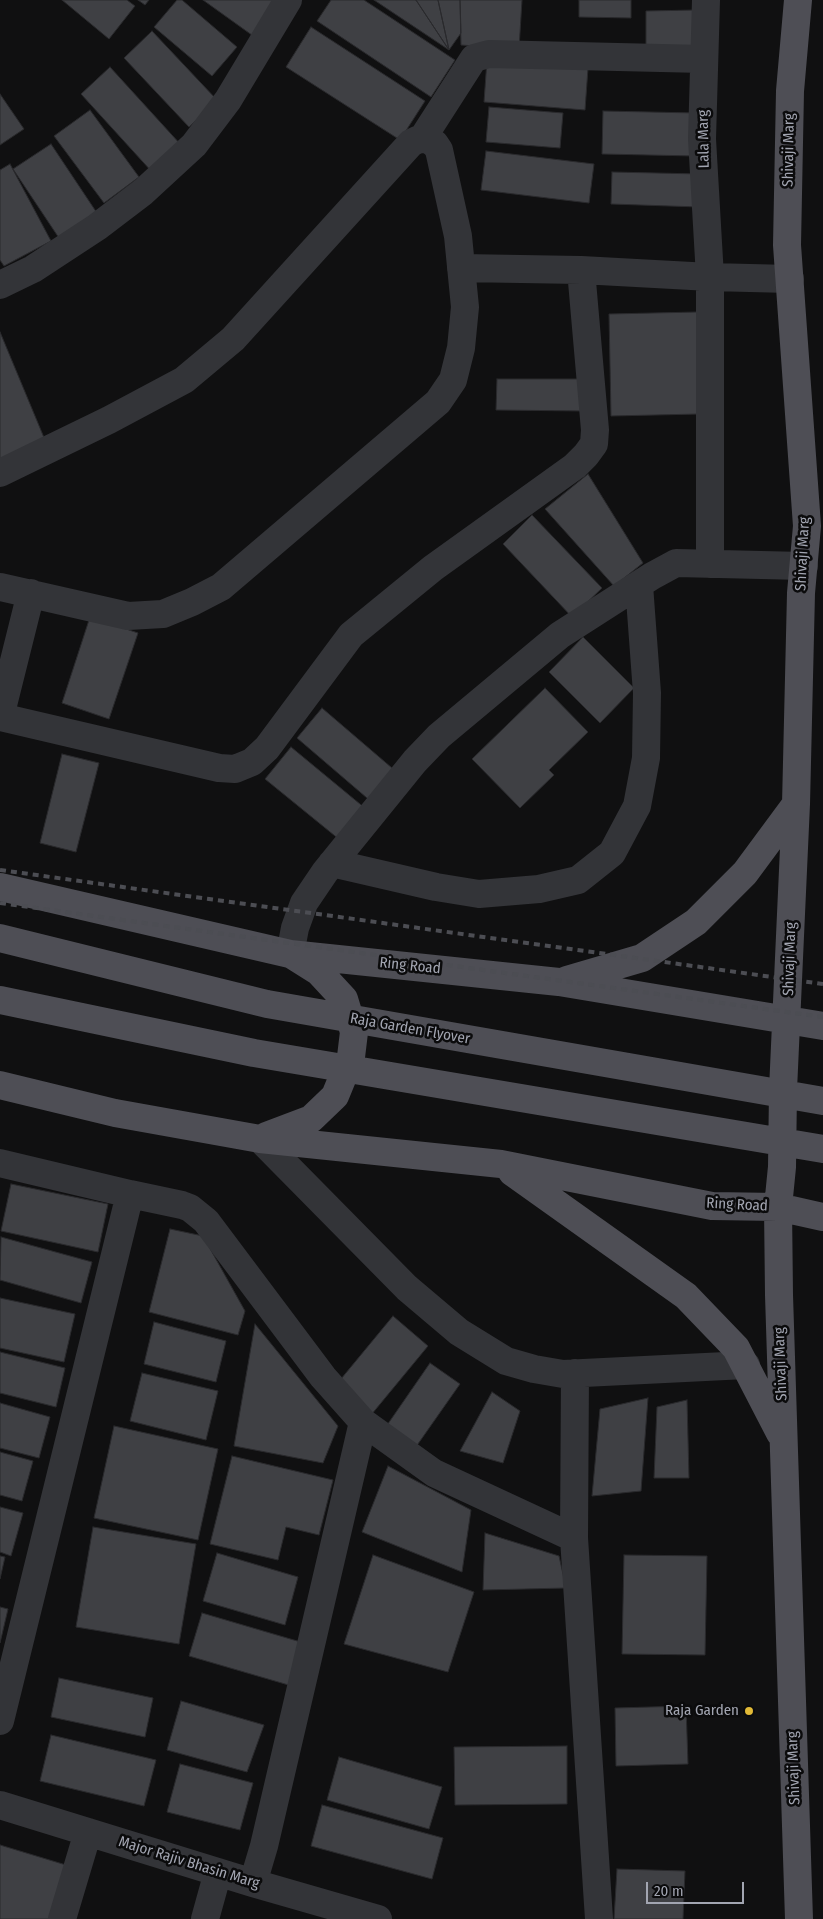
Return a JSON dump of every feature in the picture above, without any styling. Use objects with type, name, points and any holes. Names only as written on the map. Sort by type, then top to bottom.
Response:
[{"type":"main road","name":"Shivaji Marg","points":[[798,0],[790,91],[787,245],[807,526],[801,593],[796,804],[783,1090],[782,1167],[778,1207],[783,1439],[799,1919]]},
{"type":"main road","points":[[559,982],[642,958],[696,922],[745,873],[796,804]]},
{"type":"main road","name":"Ring Road","points":[[0,887],[290,954],[559,982],[823,1026]]},
{"type":"main road","name":"Raja Garden Flyover","points":[[0,938],[267,1004],[823,1102]]},
{"type":"main road","points":[[260,1139],[311,1119],[335,1096],[351,1057],[354,1032],[344,999],[319,972],[290,954]]},
{"type":"main road","points":[[0,1000],[254,1054],[823,1149]]},
{"type":"main road","name":"Ring Road","points":[[0,1085],[115,1113],[260,1139],[501,1164],[712,1206],[778,1207],[823,1217]]},
{"type":"main road","points":[[501,1164],[686,1296],[736,1348],[783,1439]]},
{"type":"street","points":[[0,285],[33,269],[97,227],[143,192],[194,145],[228,100],[288,0]]},
{"type":"street","name":"Lala Marg","points":[[706,0],[702,139],[710,277],[710,564]]},
{"type":"street","points":[[422,139],[474,58],[489,54],[704,59]]},
{"type":"street","points":[[0,473],[109,420],[184,380],[233,339],[411,143],[422,139],[430,140],[439,150],[458,236],[464,306],[461,348],[453,380],[438,402],[221,587],[192,602],[163,614],[128,616],[0,587]]},
{"type":"street","points":[[460,268],[581,270],[790,279]]},
{"type":"street","points":[[31,593],[0,717],[219,768],[235,769],[252,762],[267,748],[351,635],[433,568],[575,466],[586,456],[594,444],[595,430],[581,270]]},
{"type":"street","points":[[290,954],[294,928],[304,903],[332,863],[415,761],[439,736],[560,635],[676,563],[804,566]]},
{"type":"street","points":[[332,863],[436,887],[479,894],[539,889],[578,880],[612,853],[636,806],[646,758],[647,693],[639,585]]},
{"type":"street","points":[[260,1139],[407,1288],[459,1332],[506,1361],[534,1369],[563,1374],[746,1365]]},
{"type":"street","points":[[0,1163],[190,1208],[206,1221],[323,1377],[363,1422],[434,1473],[574,1538]]},
{"type":"street","points":[[0,1721],[130,1194]]},
{"type":"street","points":[[575,1373],[574,1538],[599,1919]]},
{"type":"street","points":[[253,1883],[264,1846],[363,1422]]},
{"type":"street","name":"Major Rajiv Bhasin Marg","points":[[0,1805],[253,1883],[378,1919]]},
{"type":"street","points":[[62,1919],[88,1832]]},
{"type":"street","points":[[205,1919],[218,1872]]},
{"type":"building","points":[[62,0],[127,0],[135,6],[109,39]]},
{"type":"building","points":[[138,0],[149,0],[145,5]]},
{"type":"building","points":[[177,0],[182,0],[237,47],[212,76],[154,27]]},
{"type":"building","points":[[203,0],[273,0],[256,38]]},
{"type":"building","points":[[331,0],[364,0],[455,60],[431,97],[317,21]]},
{"type":"building","points":[[374,0],[416,0],[449,50]]},
{"type":"building","points":[[416,0],[438,0],[449,50]]},
{"type":"building","points":[[438,0],[460,0],[461,33],[449,50]]},
{"type":"building","points":[[460,0],[522,0],[519,49],[461,45]]},
{"type":"building","points":[[579,0],[631,0],[631,18],[579,17]]},
{"type":"building","points":[[695,10],[695,50],[646,50],[646,11]]},
{"type":"building","points":[[311,27],[425,101],[400,140],[286,67]]},
{"type":"building","points":[[152,31],[217,100],[189,127],[124,58]]},
{"type":"building","points":[[487,60],[588,68],[585,110],[484,102]]},
{"type":"building","points":[[110,67],[182,146],[153,173],[81,94]]},
{"type":"building","points":[[0,94],[24,129],[0,145]]},
{"type":"building","points":[[489,107],[563,113],[560,148],[486,142]]},
{"type":"building","points":[[90,110],[139,177],[104,203],[54,136]]},
{"type":"building","points":[[603,111],[696,113],[695,156],[602,154]]},
{"type":"building","points":[[51,144],[97,213],[59,238],[13,169]]},
{"type":"building","points":[[486,151],[594,164],[589,203],[481,190]]},
{"type":"building","points":[[10,164],[51,241],[4,266],[0,260],[0,170]]},
{"type":"building","points":[[612,172],[700,174],[699,207],[611,204]]},
{"type":"building","points":[[697,312],[699,414],[611,416],[609,314]]},
{"type":"building","points":[[0,332],[45,440],[0,459]]},
{"type":"building","points":[[497,379],[583,379],[583,411],[496,410]]},
{"type":"building","points":[[588,474],[643,563],[614,586],[545,509]]},
{"type":"building","points":[[532,515],[602,588],[572,617],[503,544]]},
{"type":"building","points":[[90,617],[138,633],[109,719],[62,703]]},
{"type":"building","points":[[583,637],[634,688],[600,723],[549,672]]},
{"type":"building","points":[[545,688],[588,732],[549,770],[554,775],[520,808],[472,759]]},
{"type":"building","points":[[322,708],[399,774],[374,804],[297,738]]},
{"type":"building","points":[[291,747],[366,809],[340,840],[265,779]]},
{"type":"building","points":[[62,754],[99,763],[76,852],[40,843]]},
{"type":"building","points":[[11,1184],[108,1204],[98,1252],[1,1231]]},
{"type":"building","points":[[170,1229],[203,1236],[245,1311],[238,1335],[149,1312]]},
{"type":"building","points":[[1,1237],[92,1262],[81,1303],[0,1280]]},
{"type":"building","points":[[0,1298],[75,1314],[64,1362],[0,1348]]},
{"type":"building","points":[[393,1316],[428,1346],[371,1415],[336,1385]]},
{"type":"building","points":[[154,1322],[226,1341],[216,1382],[144,1364]]},
{"type":"building","points":[[255,1324],[338,1426],[323,1463],[234,1446]]},
{"type":"building","points":[[0,1352],[65,1368],[56,1407],[0,1393]]},
{"type":"building","points":[[430,1363],[460,1384],[413,1451],[383,1431]]},
{"type":"building","points":[[142,1373],[218,1391],[206,1440],[130,1421]]},
{"type":"building","points":[[492,1392],[520,1411],[503,1463],[460,1451]]},
{"type":"building","points":[[648,1398],[641,1491],[592,1496],[600,1409]]},
{"type":"building","points":[[687,1400],[689,1478],[654,1478],[657,1407]]},
{"type":"building","points":[[0,1403],[50,1417],[39,1458],[0,1448]]},
{"type":"building","points":[[114,1426],[218,1449],[198,1540],[94,1518]]},
{"type":"building","points":[[0,1452],[33,1461],[22,1501],[0,1495]]},
{"type":"building","points":[[232,1456],[333,1480],[319,1535],[286,1527],[278,1560],[210,1544]]},
{"type":"building","points":[[388,1466],[471,1510],[462,1572],[362,1532]]},
{"type":"building","points":[[0,1507],[23,1513],[11,1556],[0,1552]]},
{"type":"building","points":[[93,1527],[196,1544],[179,1644],[76,1627]]},
{"type":"building","points":[[485,1533],[559,1556],[566,1588],[483,1590]]},
{"type":"building","points":[[217,1553],[298,1577],[285,1625],[203,1601]]},
{"type":"building","points":[[373,1555],[474,1592],[448,1672],[344,1644]]},
{"type":"building","points":[[624,1555],[707,1556],[705,1655],[622,1654]]},
{"type":"building","points":[[0,1556],[5,1557],[0,1579]]},
{"type":"building","points":[[0,1607],[8,1609],[0,1643]]},
{"type":"building","points":[[202,1613],[304,1643],[292,1686],[189,1656]]},
{"type":"building","points":[[59,1678],[153,1698],[145,1737],[51,1717]]},
{"type":"building","points":[[181,1701],[264,1725],[247,1772],[167,1750]]},
{"type":"building","points":[[686,1706],[688,1764],[616,1766],[615,1708]]},
{"type":"building","points":[[51,1735],[156,1760],[144,1806],[40,1781]]},
{"type":"building","points":[[567,1746],[567,1804],[455,1805],[454,1747]]},
{"type":"building","points":[[339,1757],[442,1787],[429,1829],[327,1800]]},
{"type":"building","points":[[180,1764],[253,1783],[240,1830],[167,1812]]},
{"type":"building","points":[[322,1805],[443,1838],[432,1879],[311,1846]]},
{"type":"building","points":[[0,1845],[66,1865],[49,1919],[0,1919]]},
{"type":"building","points":[[617,1869],[685,1871],[683,1919],[614,1919]]},
{"type":"railway","points":[[0,870],[823,984]]},
{"type":"railway","points":[[0,903],[823,1017]]},
{"type":"place","name":"Raja Garden","points":[[749,1711]]}]
